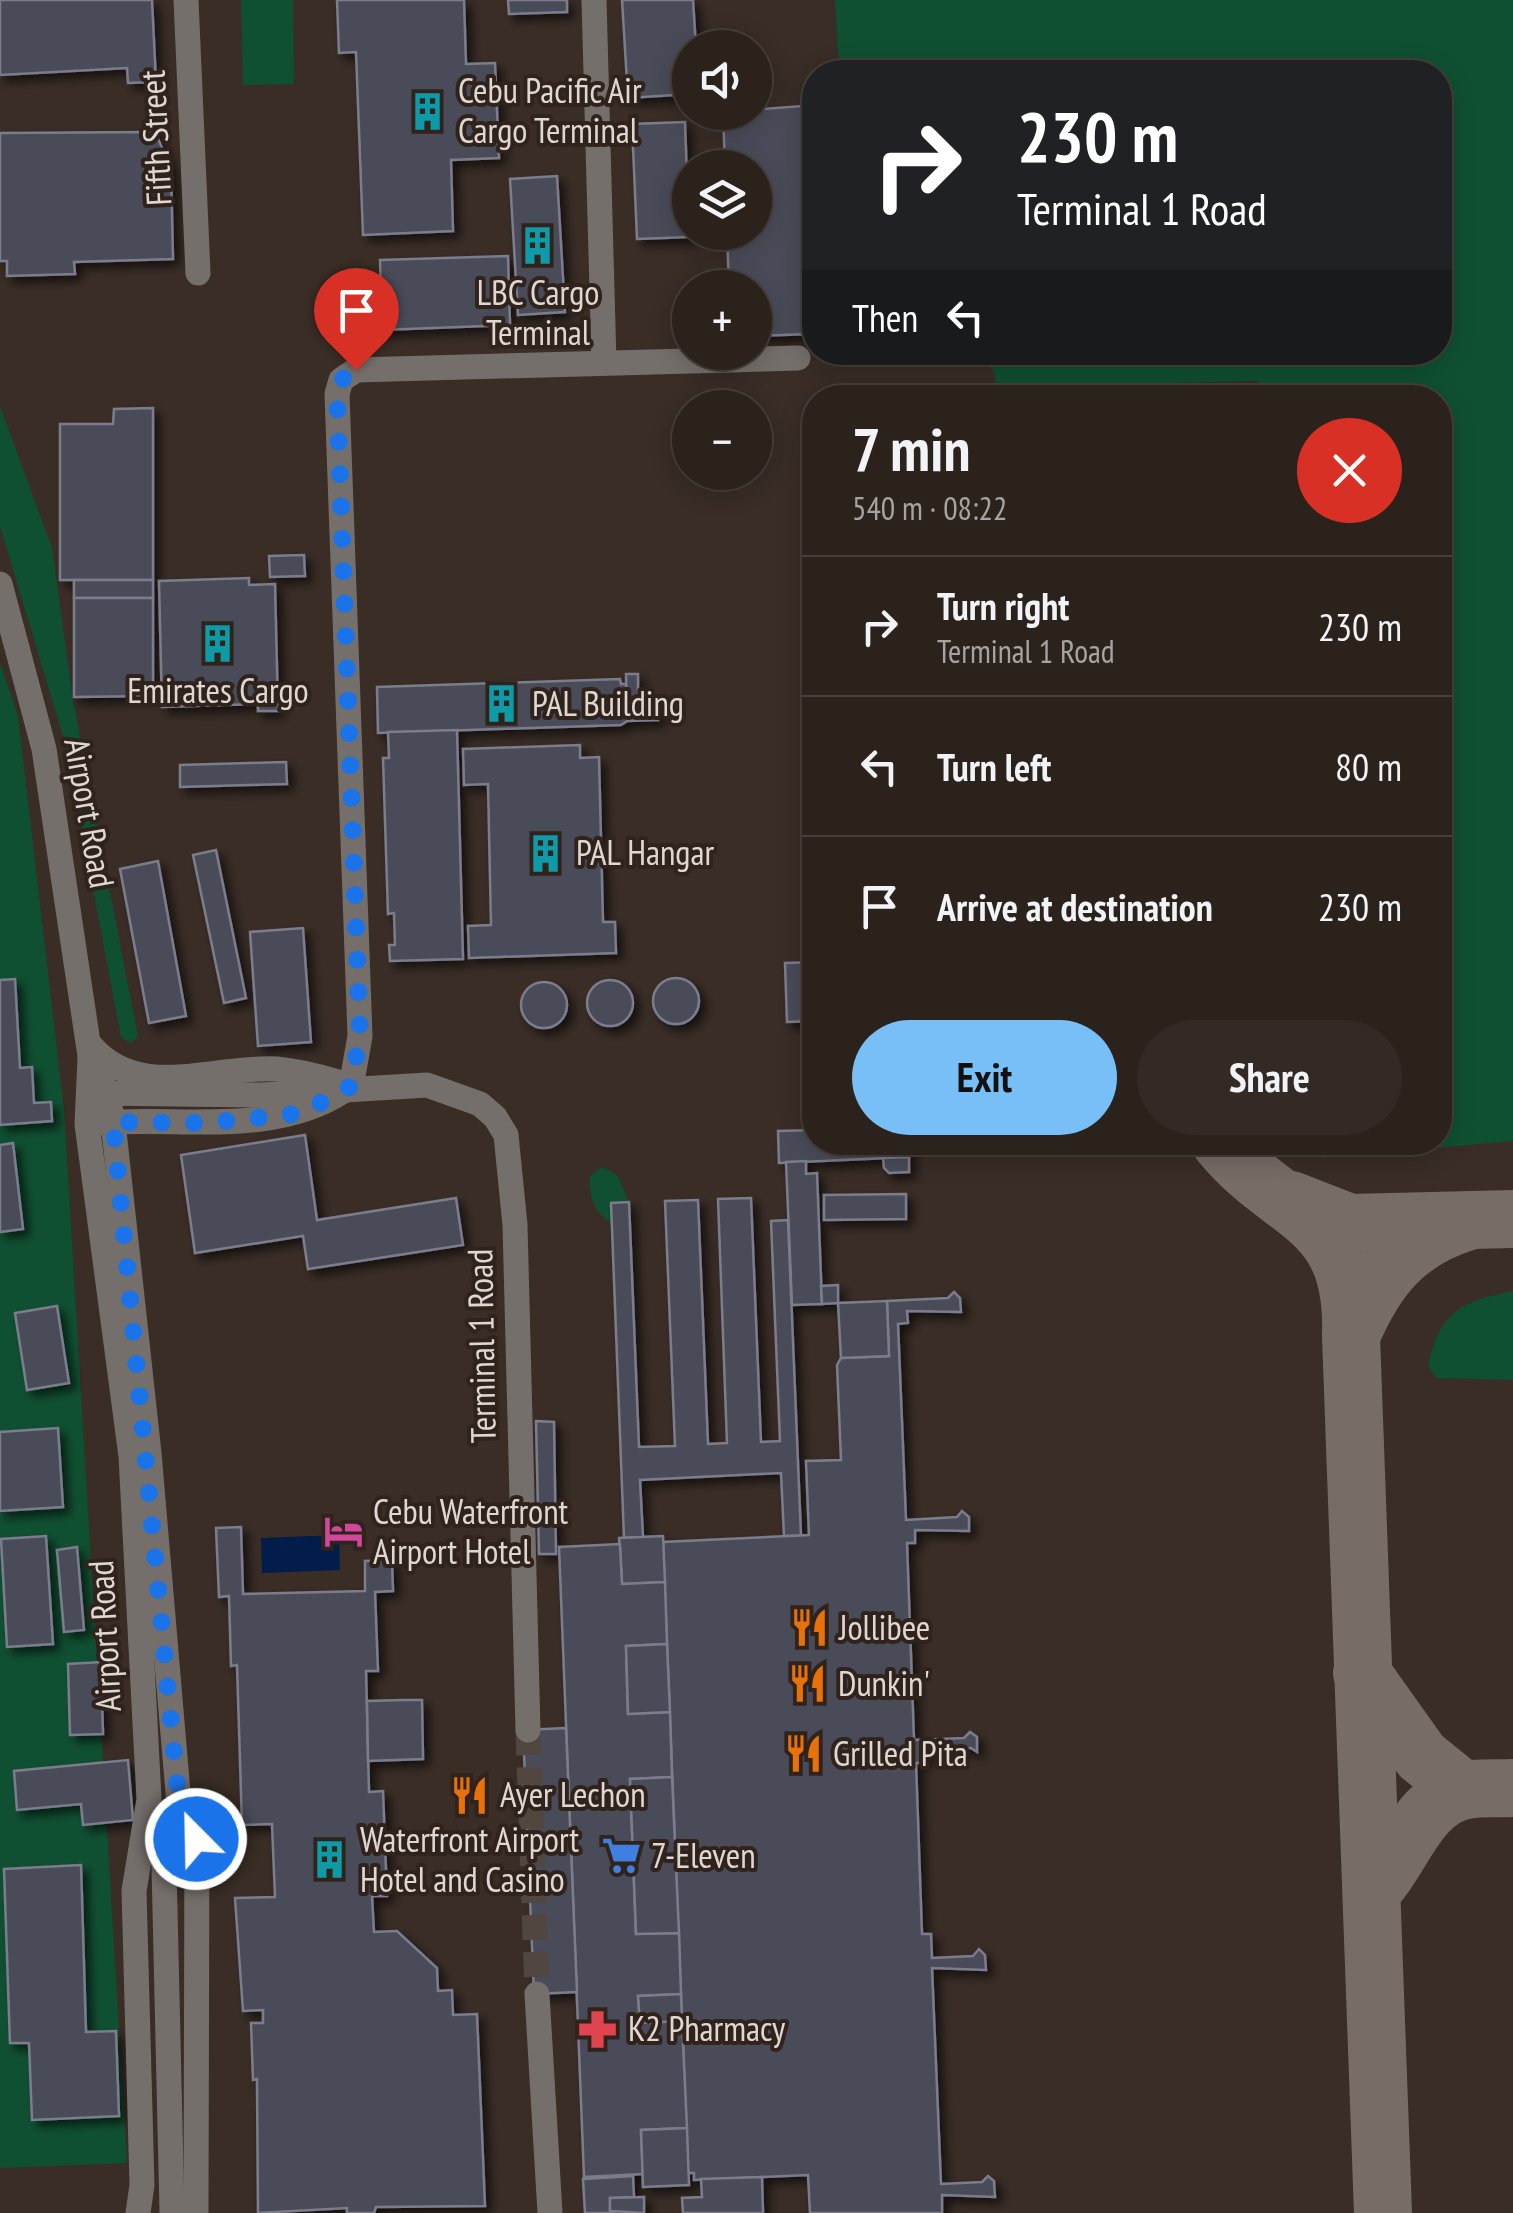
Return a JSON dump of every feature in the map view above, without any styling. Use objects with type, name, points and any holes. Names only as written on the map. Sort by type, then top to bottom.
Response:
[{"type":"street","name":"Fifth Street","points":[[186,0],[198,272]]},
{"type":"street","points":[[594,0],[604,363]]},
{"type":"street","points":[[351,1086],[360,1036],[338,412],[341,380],[356,370],[798,358]]},
{"type":"street","name":"Airport Road","points":[[0,584],[44,749],[97,1093],[131,1456],[149,1799],[134,1891],[142,2185],[138,2213]]},
{"type":"street","name":"Terminal 1 Road","points":[[89,1049],[131,1076],[274,1069],[351,1086]]},
{"type":"street","name":"Terminal 1 Road","points":[[97,1093],[262,1095],[351,1086],[428,1085],[480,1104],[506,1135],[515,1224],[528,1730]]},
{"type":"street","name":"Terminal 1 Road","points":[[100,1123],[206,1123],[302,1113],[351,1086]]},
{"type":"street","name":"Airport Road","points":[[100,1123],[179,1804],[197,1818],[196,2213]]},
{"type":"street","name":"Airport Road","points":[[172,2213],[162,1824],[179,1804]]},
{"type":"street","points":[[537,1994],[550,2213]]},
{"type":"green space","points":[[241,0],[293,0],[294,84],[243,85]]},
{"type":"green space","points":[[835,0],[1513,0],[1513,1141],[1452,1146],[1452,385],[1258,385],[1258,381],[997,385],[988,365],[1452,365],[1452,60],[838,60]]},
{"type":"green space","points":[[0,406],[52,548],[73,700],[138,1037],[130,1043],[121,1037],[66,746],[0,526]]},
{"type":"green space","points":[[0,663],[18,716],[64,1110],[127,2163],[0,2168]]},
{"type":"green space","points":[[602,1167],[617,1175],[629,1202],[611,1203],[612,1223],[597,1209],[590,1190],[590,1176]]},
{"type":"green space","points":[[1513,1291],[1513,1380],[1437,1378],[1428,1367],[1446,1321],[1479,1299]]},
{"type":"water","points":[[339,1535],[340,1570],[262,1573],[261,1538]]},
{"type":"building","points":[[0,0],[152,0],[156,82],[128,83],[127,68],[0,75]]},
{"type":"building","name":"Cebu Pacific Air Cargo Terminal","points":[[337,0],[464,0],[466,64],[495,63],[499,158],[451,160],[453,231],[363,235],[356,52],[339,53]]},
{"type":"building","points":[[508,0],[567,0],[567,12],[509,14]]},
{"type":"building","points":[[622,0],[693,0],[695,30],[672,30],[672,95],[628,98]]},
{"type":"building","points":[[802,106],[802,334],[772,335],[772,270],[728,270],[728,250],[772,250],[772,150],[724,150],[724,130],[772,130],[772,108]]},
{"type":"building","points":[[672,122],[672,130],[685,130],[686,150],[672,150],[672,238],[637,239],[632,124]]},
{"type":"building","points":[[155,132],[171,168],[173,259],[74,262],[75,274],[7,276],[7,261],[0,261],[0,133]]},
{"type":"building","name":"LBC Cargo Terminal","points":[[557,176],[565,312],[518,315],[510,179]]},
{"type":"building","points":[[508,256],[510,325],[382,330],[380,260]]},
{"type":"building","points":[[153,408],[153,580],[60,580],[60,424],[113,424],[114,409]]},
{"type":"building","points":[[304,555],[305,576],[270,577],[269,556]]},
{"type":"building","name":"Emirates Cargo","points":[[249,578],[249,585],[275,584],[278,711],[258,711],[258,704],[162,707],[159,581]]},
{"type":"building","points":[[74,580],[153,580],[153,598],[74,598]]},
{"type":"building","points":[[74,598],[153,598],[153,696],[74,697]]},
{"type":"building","points":[[626,674],[638,674],[638,698],[658,697],[658,720],[627,721]]},
{"type":"building","name":"PAL Building","points":[[620,679],[621,684],[626,684],[627,721],[621,725],[378,733],[377,687]]},
{"type":"building","points":[[457,730],[463,959],[390,961],[389,945],[395,945],[394,913],[388,914],[383,758],[389,758],[388,732]]},
{"type":"building","name":"PAL Hangar","points":[[580,745],[580,758],[599,757],[603,922],[615,922],[616,953],[469,958],[468,926],[491,925],[488,784],[464,785],[463,749]]},
{"type":"building","points":[[286,762],[287,784],[180,787],[180,765]]},
{"type":"building","points":[[216,850],[246,998],[224,1003],[193,855]]},
{"type":"building","points":[[158,861],[186,1016],[149,1023],[120,869]]},
{"type":"building","points":[[303,928],[311,1042],[258,1046],[250,932]]},
{"type":"building","points":[[802,962],[802,1021],[787,1022],[785,963]]},
{"type":"building","points":[[676,978],[693,984],[699,1001],[693,1018],[676,1024],[659,1018],[653,1001],[659,984]]},
{"type":"building","points":[[15,979],[20,1068],[32,1067],[34,1103],[51,1102],[52,1121],[0,1125],[0,980]]},
{"type":"building","points":[[610,980],[627,986],[633,1003],[627,1020],[610,1026],[593,1020],[587,1003],[593,986]]},
{"type":"building","points":[[544,982],[561,988],[567,1005],[561,1022],[544,1028],[527,1022],[521,1005],[527,988]]},
{"type":"building","points":[[802,1130],[802,1155],[909,1157],[779,1163],[778,1131]]},
{"type":"building","points":[[305,1135],[317,1220],[456,1198],[463,1245],[308,1269],[303,1236],[195,1253],[181,1155]]},
{"type":"building","points":[[13,1143],[23,1229],[0,1232],[0,1145]]},
{"type":"building","points":[[909,1157],[909,1172],[889,1173],[884,1168],[883,1158]]},
{"type":"building","points":[[806,1161],[806,1174],[817,1173],[822,1304],[792,1305],[786,1162]]},
{"type":"building","points":[[906,1194],[906,1219],[824,1220],[824,1195]]},
{"type":"building","points":[[751,1198],[761,1442],[780,1441],[771,1221],[788,1220],[801,1536],[784,1536],[781,1473],[640,1480],[643,1537],[624,1538],[611,1203],[629,1202],[639,1447],[675,1446],[665,1201],[698,1200],[708,1444],[727,1443],[718,1199]]},
{"type":"building","points":[[838,1285],[838,1303],[822,1304],[821,1286]]},
{"type":"building","points":[[954,1292],[960,1298],[961,1312],[907,1311],[908,1323],[898,1324],[906,1520],[957,1517],[962,1511],[969,1517],[969,1531],[915,1530],[915,1543],[907,1543],[914,1740],[964,1738],[970,1732],[977,1737],[977,1752],[971,1748],[924,1751],[924,1763],[916,1763],[922,1934],[931,1934],[932,1958],[973,1956],[979,1949],[985,1955],[986,1970],[932,1968],[941,2184],[982,2182],[988,2176],[994,2181],[995,2197],[942,2195],[942,2213],[810,2213],[808,2175],[694,2180],[694,2173],[688,2173],[663,1542],[809,1535],[806,1461],[841,1460],[837,1365],[841,1358],[889,1356],[887,1301],[948,1298]]},
{"type":"building","points":[[887,1301],[889,1356],[841,1358],[838,1303]]},
{"type":"building","points":[[57,1306],[69,1383],[27,1390],[15,1313]]},
{"type":"building","points":[[536,1421],[554,1422],[556,1554],[539,1554]]},
{"type":"building","points":[[58,1428],[63,1507],[0,1511],[0,1432]]},
{"type":"building","name":"Waterfront Airport Hotel and Casino","points":[[241,1527],[243,1594],[365,1591],[365,1561],[392,1560],[393,1591],[375,1592],[378,1671],[366,1671],[369,1792],[383,1791],[387,1896],[372,1896],[374,1932],[397,1931],[437,1968],[438,1991],[452,1990],[453,2015],[477,2014],[485,2206],[376,2207],[374,2213],[347,2213],[347,2208],[258,2213],[257,2079],[253,2080],[251,2023],[263,2023],[263,2010],[243,2011],[235,1898],[275,1897],[272,1824],[242,1825],[237,1665],[231,1666],[229,1596],[219,1597],[216,1528]]},
{"type":"building","points":[[46,1536],[53,1644],[7,1647],[1,1539]]},
{"type":"building","points":[[663,1536],[665,1582],[622,1584],[619,1538]]},
{"type":"building","points":[[620,1544],[622,1584],[665,1582],[667,1644],[626,1646],[628,1714],[670,1712],[672,1777],[630,1779],[636,1934],[679,1933],[681,1994],[638,1996],[640,2023],[682,2021],[687,2128],[641,2130],[643,2174],[584,2177],[559,1547]]},
{"type":"building","points":[[77,1547],[84,1630],[64,1632],[57,1550]]},
{"type":"building","points":[[667,1644],[670,1712],[628,1714],[626,1646]]},
{"type":"building","points":[[101,1662],[103,1734],[70,1735],[68,1664]]},
{"type":"building","points":[[422,1700],[423,1759],[368,1761],[367,1701]]},
{"type":"building","points":[[566,1728],[577,1992],[534,1994],[523,1730]]},
{"type":"building","points":[[128,1760],[133,1820],[83,1825],[81,1804],[17,1810],[14,1771]]},
{"type":"building","points":[[672,1777],[679,1933],[636,1934],[630,1779]]},
{"type":"building","points":[[81,1865],[86,2032],[116,2031],[119,2116],[32,2120],[29,2043],[10,2043],[4,1869]]},
{"type":"building","points":[[681,1994],[682,2021],[640,2023],[638,1996]]},
{"type":"building","points":[[687,2128],[689,2185],[643,2187],[641,2130]]},
{"type":"building","points":[[633,2176],[634,2197],[610,2198],[610,2211],[616,2213],[585,2213],[583,2179]]},
{"type":"building","points":[[762,2177],[763,2213],[683,2213],[682,2198],[702,2197],[701,2179]]},
{"type":"building","points":[[644,2197],[644,2213],[610,2211],[610,2198]]},
{"type":"taxiway","points":[[1232,1155],[1328,1240],[1341,1264],[1349,1295],[1351,1336]]},
{"type":"taxiway","points":[[1291,1200],[1350,1223],[1513,1219]]},
{"type":"taxiway","points":[[1383,2213],[1351,1336],[1371,1296],[1396,1264],[1428,1239],[1469,1221]]},
{"type":"taxiway","points":[[1362,1673],[1421,1756],[1463,1790]]},
{"type":"taxiway","points":[[1373,1890],[1435,1805],[1466,1790],[1513,1788]]},
{"type":"tunnel","points":[[528,1730],[537,1994]]},
{"type":"place","name":"Cebu Pacific Air Cargo Terminal","points":[[428,111]]},
{"type":"place","name":"LBC Cargo Terminal","points":[[538,246]]},
{"type":"place","name":"Emirates Cargo","points":[[218,644]]},
{"type":"place","name":"PAL Building","points":[[502,704]]},
{"type":"place","name":"PAL Hangar","points":[[546,853]]},
{"type":"place","name":"Cebu Waterfront Airport Hotel","points":[[343,1532]]},
{"type":"place","name":"Jollibee","points":[[809,1628]]},
{"type":"place","name":"Dunkin'","points":[[808,1684]]},
{"type":"place","name":"Grilled Pita","points":[[803,1754]]},
{"type":"place","name":"Ayer Lechon","points":[[470,1795]]},
{"type":"place","name":"7-Eleven","points":[[621,1856]]},
{"type":"place","name":"Waterfront Airport Hotel and Casino","points":[[330,1860]]},
{"type":"place","name":"K2 Pharmacy","points":[[598,2029]]},
{"type":"route","points":[[196,1839],[197,1818],[179,1804],[149,1452],[113,1122],[206,1123],[302,1113],[351,1086],[360,1036],[337,394],[341,380],[356,370]]}]
